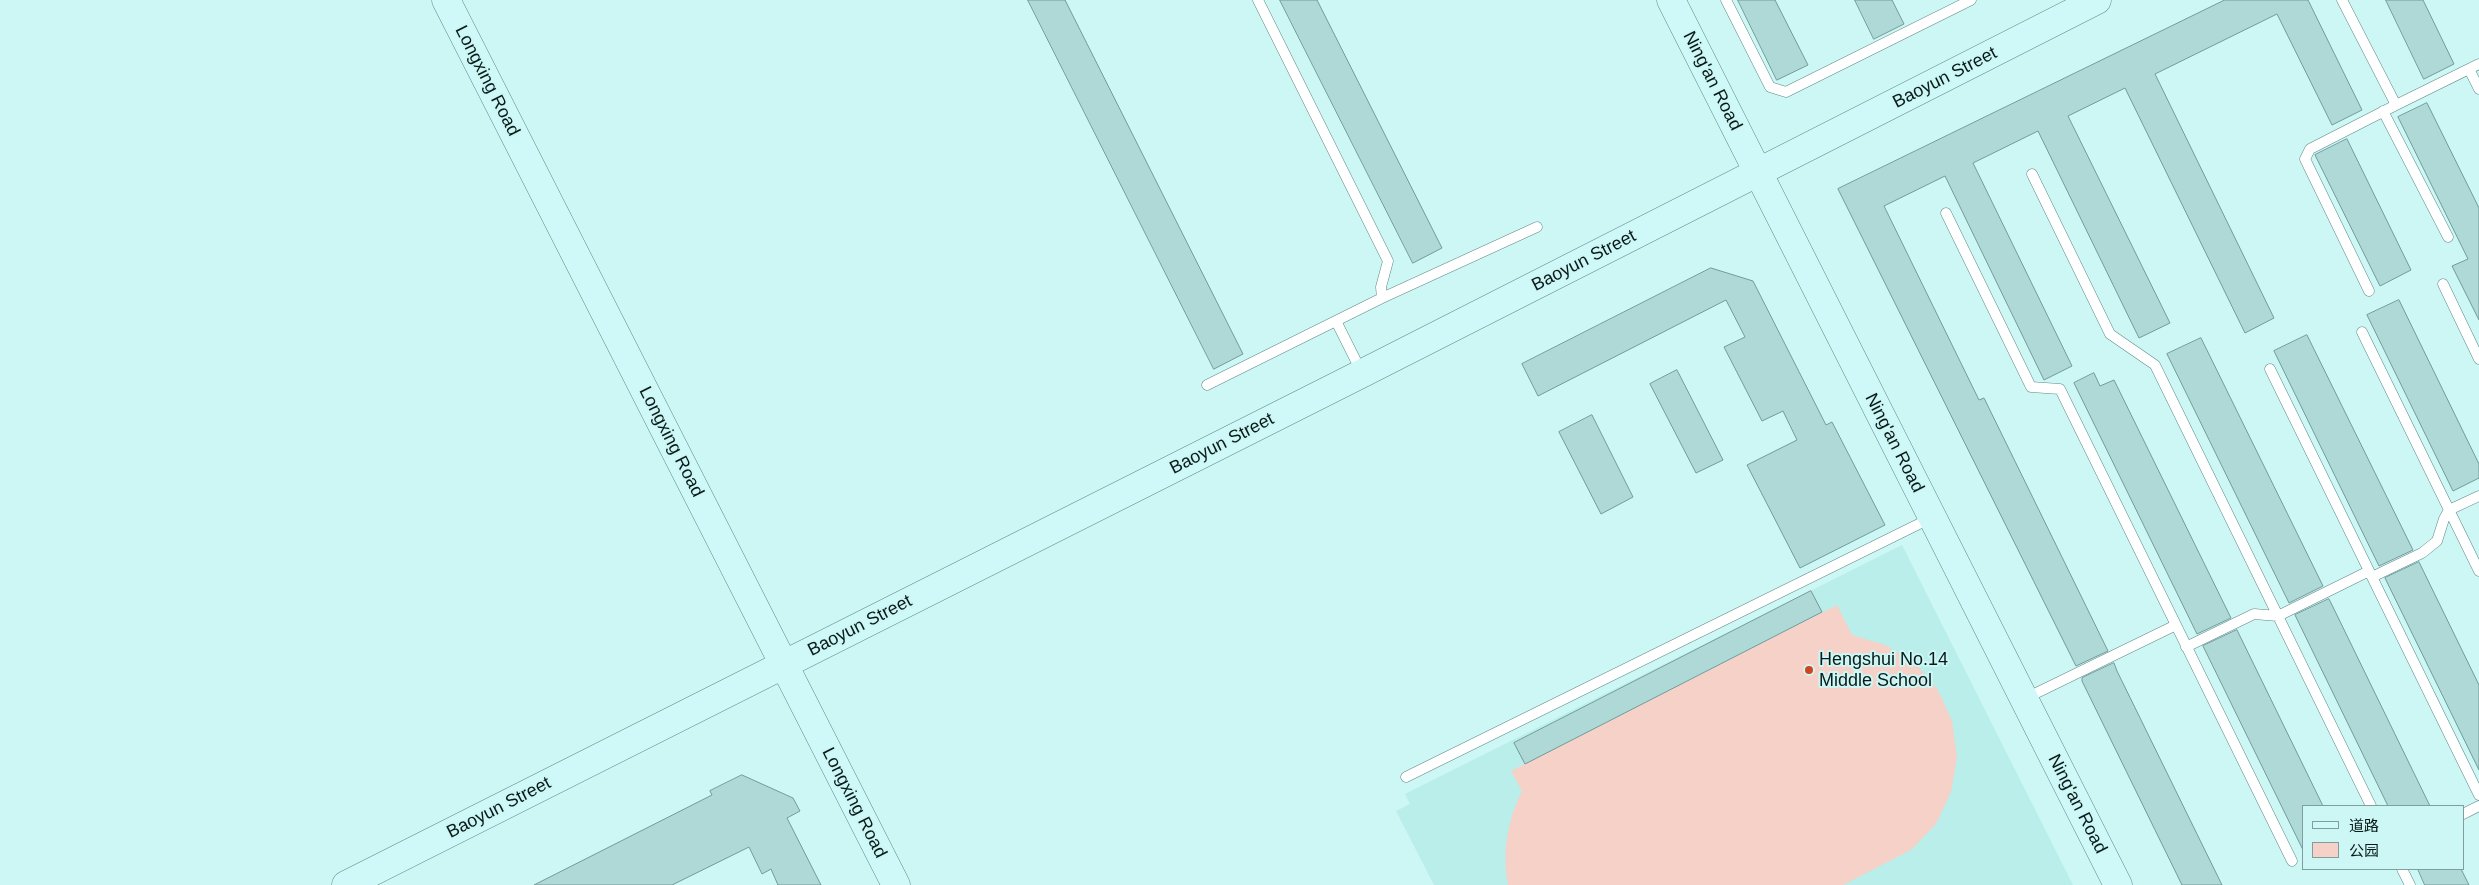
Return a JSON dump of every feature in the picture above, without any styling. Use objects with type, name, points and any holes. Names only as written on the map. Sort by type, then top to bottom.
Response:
[{"type":"street","name":"Longxing Road","points":[[446,0],[896,885]]},
{"type":"street","name":"Ning'an Road","points":[[1671,0],[2118,885]]},
{"type":"street","name":"Baoyun Street","points":[[346,885],[1363,374],[2097,0]]},
{"type":"lane","points":[[1258,0],[1388,262],[1381,287],[1382,298]]},
{"type":"lane","points":[[1726,0],[1770,87],[1786,92],[1971,0]]},
{"type":"lane","points":[[2342,0],[2396,105]]},
{"type":"lane","points":[[2369,291],[2305,159],[2310,148],[2474,67],[2479,89]]},
{"type":"lane","points":[[2383,111],[2448,237]]},
{"type":"lane","points":[[2032,174],[2110,334],[2155,364],[2371,805]]},
{"type":"lane","points":[[1946,213],[2030,387],[2060,389],[2292,861]]},
{"type":"lane","points":[[1207,385],[1382,298],[1537,227]]},
{"type":"lane","points":[[2442,284],[2479,358]]},
{"type":"lane","points":[[1336,321],[1363,374]]},
{"type":"lane","points":[[2362,332],[2479,571]]},
{"type":"lane","points":[[2270,369],[2479,795]]},
{"type":"lane","points":[[2186,647],[2254,614],[2278,616],[2422,553],[2437,541],[2449,510],[2479,496]]},
{"type":"lane","points":[[1406,777],[1932,517]]},
{"type":"lane","points":[[2024,699],[2176,625]]},
{"type":"lane","points":[[2464,814],[2479,806]]},
{"type":"lane","points":[[2402,870],[2410,885]]},
{"type":"shaded area","name":"Hengshui No.14 Middle School","points":[[1902,545],[2073,885],[1434,885],[1396,811],[1410,804],[1405,794]]},
{"type":"green space","name":"Hengshui No.14 Middle School","points":[[1837,605],[1852,635],[1885,645],[1915,663],[1938,690],[1952,721],[1957,757],[1951,792],[1936,824],[1911,850],[1843,885],[1508,885],[1506,872],[1507,837],[1509,825],[1522,791],[1511,771]]},
{"type":"building","points":[[1028,0],[1065,0],[1243,354],[1214,369]]},
{"type":"building","points":[[1280,0],[1317,0],[1442,248],[1413,263]]},
{"type":"building","points":[[1738,0],[1775,0],[1808,65],[1777,80]]},
{"type":"building","points":[[1855,0],[1892,0],[1904,24],[1874,39]]},
{"type":"building","points":[[2225,0],[2308,0],[2362,110],[2332,125],[2277,14],[2155,74],[2274,318],[2245,333],[2125,88],[2068,116],[2170,323],[2139,338],[2038,131],[1973,163],[2072,366],[2044,380],[1945,176],[1884,206],[1979,400],[1984,398],[2108,651],[2076,666],[1838,189]]},
{"type":"building","points":[[2386,0],[2423,0],[2454,64],[2424,79]]},
{"type":"building","points":[[2427,103],[2479,208],[2479,320],[2452,266],[2468,259],[2398,117]]},
{"type":"building","points":[[2347,139],[2411,270],[2380,286],[2315,155]]},
{"type":"building","points":[[1711,268],[1753,281],[1826,425],[1832,422],[1885,525],[1800,568],[1747,465],[1797,440],[1783,411],[1762,421],[1724,347],[1745,337],[1726,300],[1538,396],[1522,364]]},
{"type":"building","points":[[2399,300],[2479,464],[2479,478],[2453,491],[2367,315]]},
{"type":"building","points":[[2307,335],[2413,550],[2379,566],[2274,351]]},
{"type":"building","points":[[2201,338],[2323,586],[2289,603],[2167,354]]},
{"type":"building","points":[[1677,370],[1723,460],[1696,473],[1650,384]]},
{"type":"building","points":[[2094,373],[2100,386],[2114,380],[2231,618],[2197,634],[2074,383]]},
{"type":"building","points":[[1592,415],[1633,497],[1601,514],[1559,432]]},
{"type":"building","points":[[2419,562],[2479,685],[2479,770],[2385,578]]},
{"type":"building","points":[[1811,591],[1822,612],[1525,764],[1514,743]]},
{"type":"building","points":[[2329,599],[2430,805],[2388,805],[2295,615]]},
{"type":"building","points":[[2237,630],[2323,805],[2302,805],[2302,848],[2203,646]]},
{"type":"building","points":[[2114,663],[2222,885],[2182,885],[2082,681],[2082,678]]},
{"type":"building","points":[[742,775],[793,798],[800,811],[787,818],[821,885],[778,885],[771,869],[762,874],[749,847],[672,885],[534,885],[712,795],[710,791]]},
{"type":"building","points":[[2418,870],[2462,870],[2469,885],[2425,885]]},
{"type":"place","name":"Hengshui No.14 Middle School","points":[[1809,670]]}]
